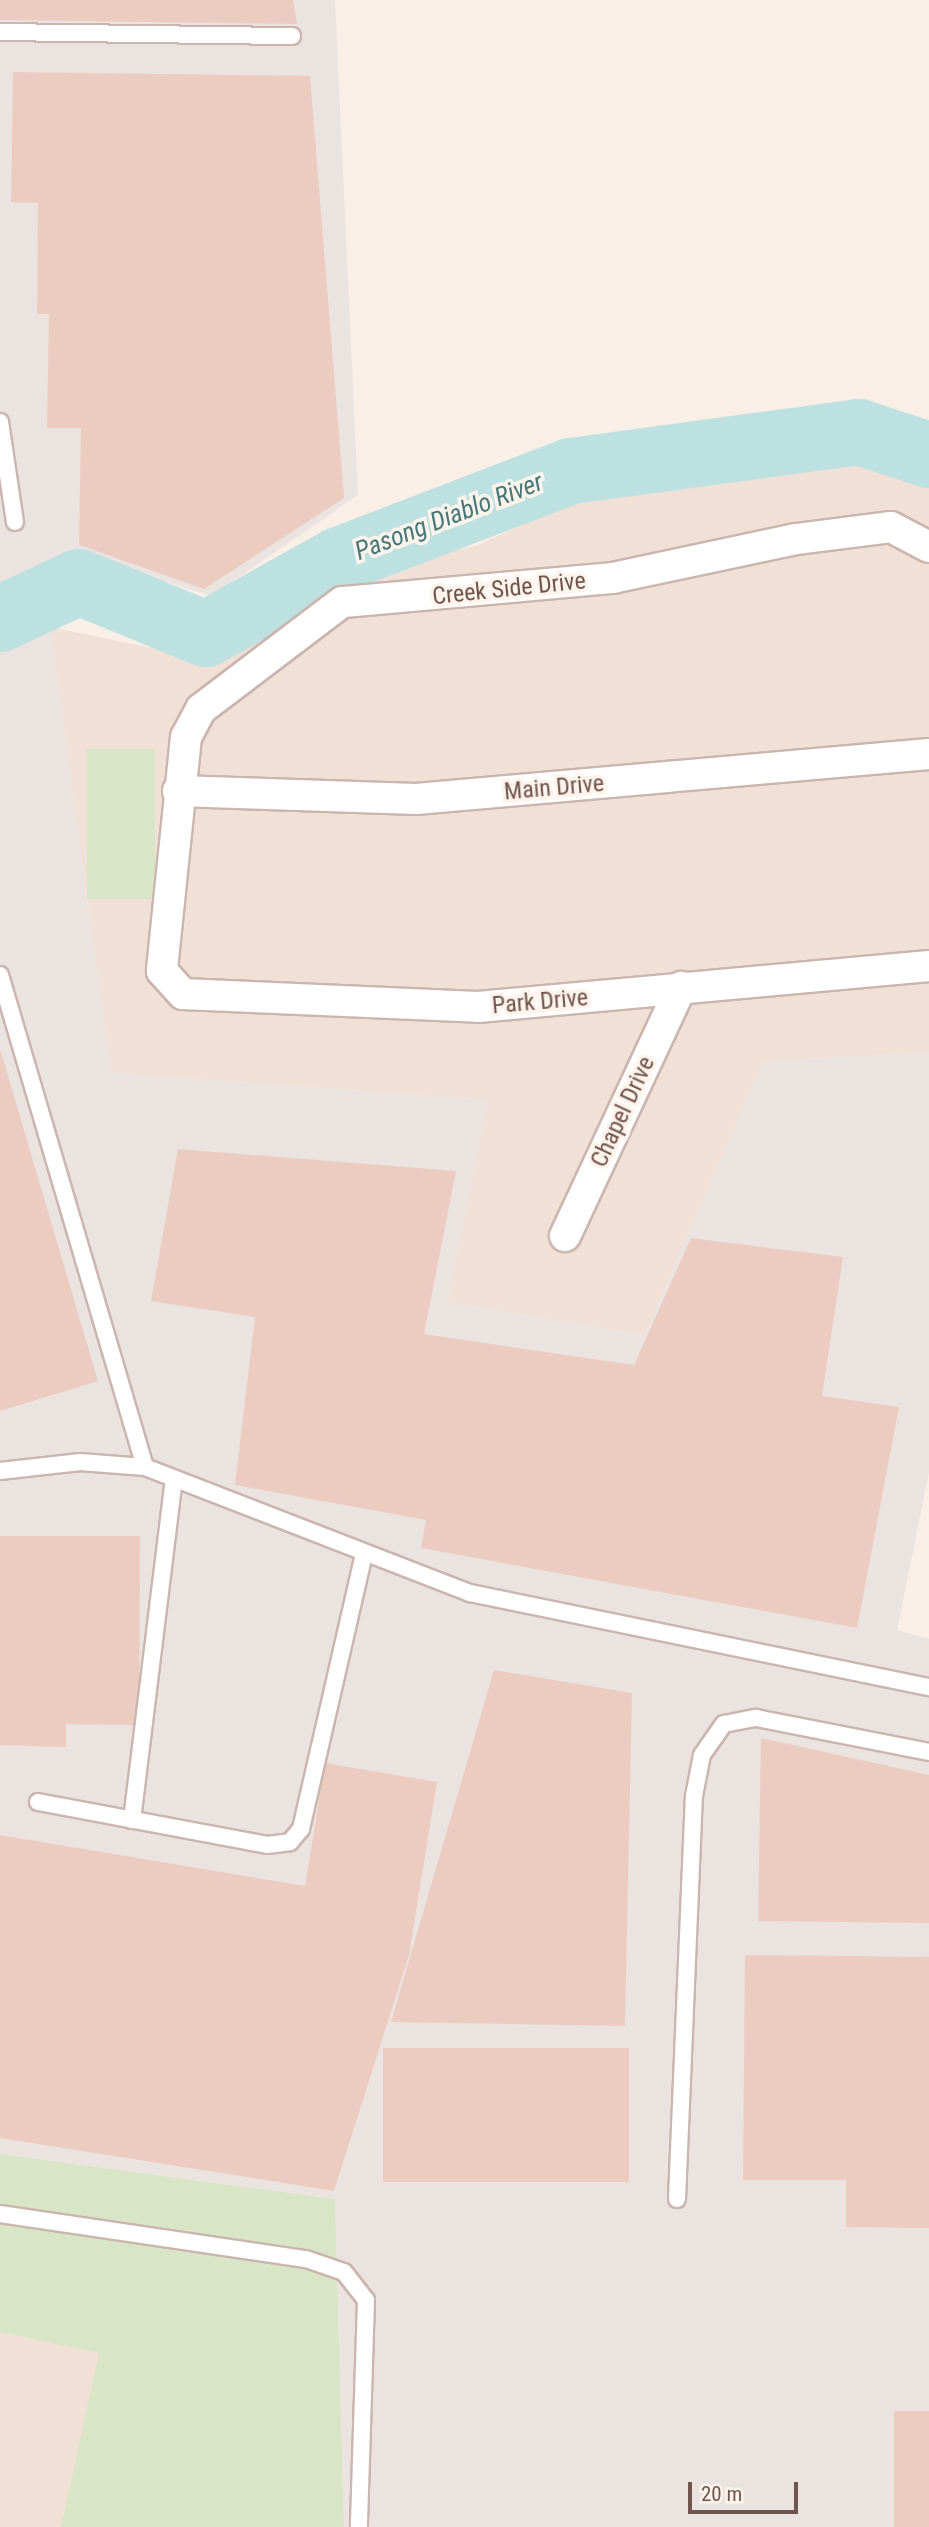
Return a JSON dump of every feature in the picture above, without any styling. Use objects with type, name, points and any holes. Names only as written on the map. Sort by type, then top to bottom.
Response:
[{"type":"street","name":"Creek Side Drive","points":[[162,971],[178,791],[186,737],[201,709],[342,602],[613,578],[796,539],[891,527],[929,547]]},
{"type":"street","name":"Main Drive","points":[[178,791],[416,799],[929,754]]},
{"type":"street","name":"Park Drive","points":[[162,971],[183,994],[478,1007],[929,966]]},
{"type":"street","name":"Chapel Drive","points":[[565,1236],[681,987]]},
{"type":"lane","points":[[0,32],[292,36]]},
{"type":"lane","points":[[0,422],[15,522]]},
{"type":"lane","points":[[0,975],[145,1467]]},
{"type":"lane","points":[[0,1471],[80,1462],[145,1467],[364,1554],[470,1592],[929,1687]]},
{"type":"lane","points":[[132,1820],[174,1480]]},
{"type":"lane","points":[[38,1802],[267,1845],[290,1842],[301,1829],[364,1554]]},
{"type":"lane","points":[[677,2199],[694,1796],[702,1755],[724,1724],[756,1718],[929,1752]]},
{"type":"lane","points":[[0,2214],[306,2259],[344,2272],[366,2300],[359,2527]]},
{"type":"shaded area","points":[[0,0],[335,0],[358,495],[211,596],[84,555],[0,592]]},
{"type":"shaded area","points":[[872,462],[929,480],[929,1053],[763,1061],[645,1335],[447,1302],[488,1100],[111,1073],[50,627],[216,661],[330,585],[398,557],[474,547],[571,502],[760,466]]},
{"type":"shaded area","points":[[50,627],[111,1073],[488,1100],[447,1302],[645,1335],[763,1061],[929,1053],[929,1472],[897,1630],[929,1639],[929,2527],[344,2527],[335,2199],[0,2154],[0,652]]},
{"type":"shaded area","points":[[0,2332],[100,2353],[61,2527],[0,2527]]},
{"type":"green space","points":[[87,749],[155,749],[155,899],[87,899]]},
{"type":"green space","points":[[0,2154],[335,2199],[344,2527],[61,2527],[99,2353],[0,2332]]},
{"type":"building","points":[[0,0],[293,0],[297,24],[0,20]]},
{"type":"building","points":[[13,72],[310,76],[344,498],[204,589],[79,545],[81,428],[47,428],[49,314],[37,314],[38,203],[11,202]]},
{"type":"building","points":[[0,1053],[98,1381],[0,1411]]},
{"type":"building","points":[[178,1149],[456,1171],[424,1334],[634,1365],[691,1238],[843,1257],[822,1396],[899,1407],[857,1628],[421,1548],[426,1520],[235,1485],[255,1317],[151,1301]]},
{"type":"building","points":[[0,1536],[140,1536],[139,1725],[66,1724],[66,1747],[0,1745]]},
{"type":"building","points":[[494,1670],[632,1693],[625,2026],[391,2022]]},
{"type":"building","points":[[761,1738],[929,1775],[929,1923],[758,1921]]},
{"type":"building","points":[[325,1763],[437,1782],[409,1955],[334,2191],[0,2138],[0,1835],[305,1886]]},
{"type":"building","points":[[745,1955],[929,1957],[929,2228],[846,2227],[846,2180],[743,2180]]},
{"type":"building","points":[[383,2048],[629,2048],[629,2182],[383,2182]]},
{"type":"building","points":[[894,2411],[929,2411],[929,2527],[894,2527]]},
{"type":"waterway","name":"Pasong Diablo River","points":[[0,619],[79,582],[206,634],[339,560],[571,471],[859,432],[929,455]]}]
